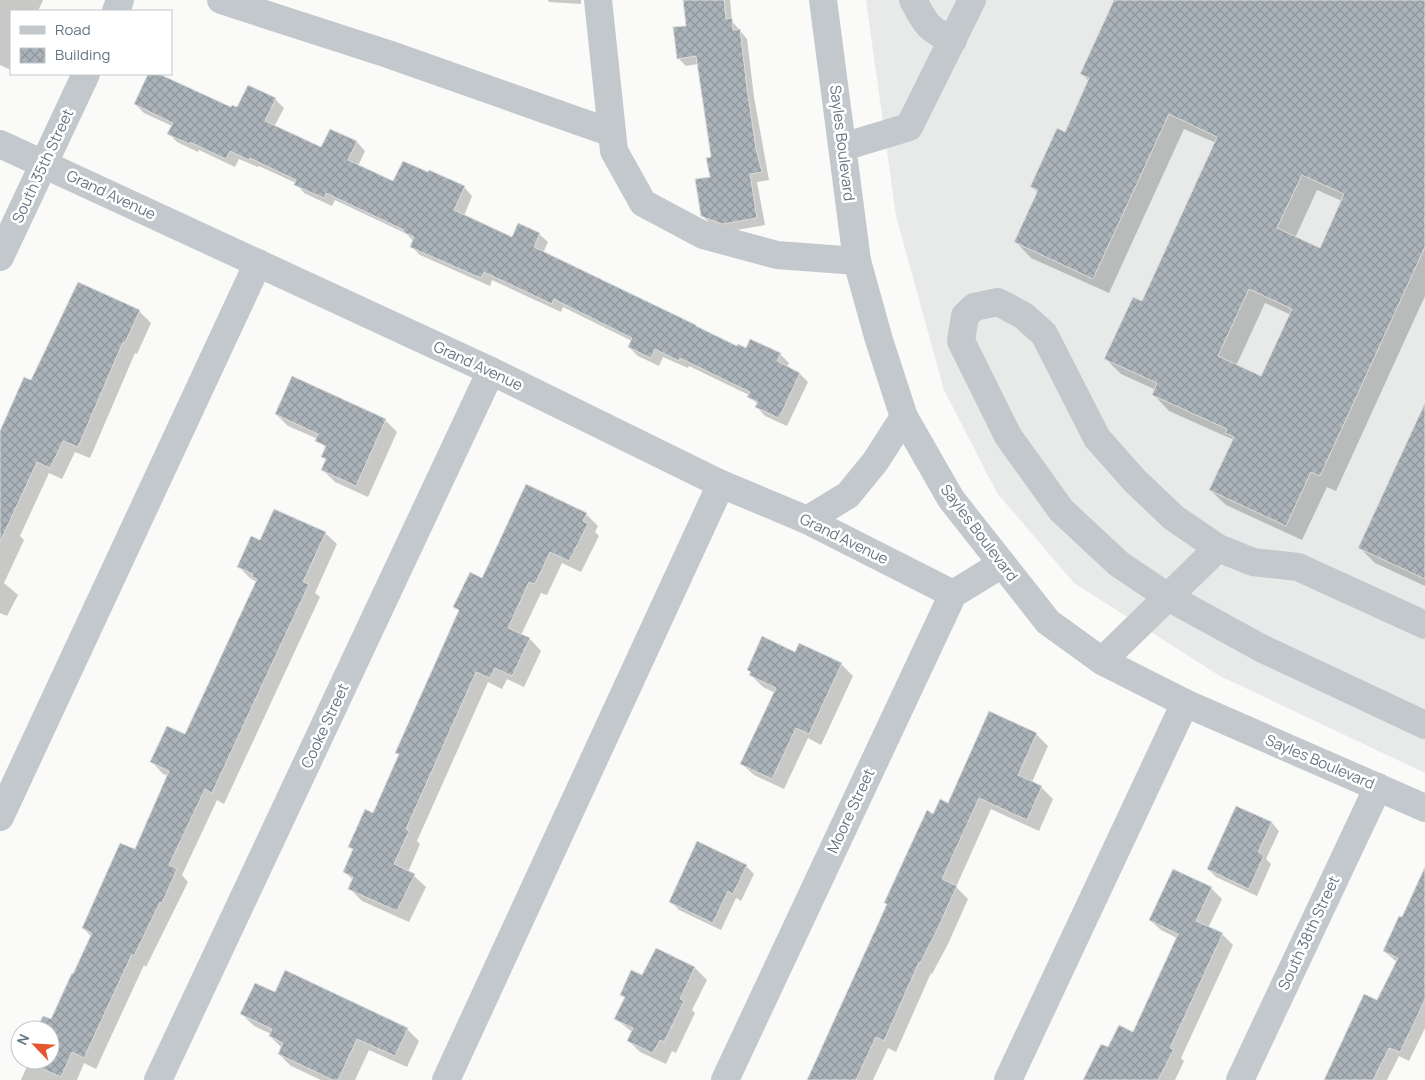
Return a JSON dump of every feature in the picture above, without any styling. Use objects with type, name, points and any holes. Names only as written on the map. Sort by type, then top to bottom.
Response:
[{"type":"street","points":[[221,0],[388,54],[612,133]]},
{"type":"street","points":[[598,0],[614,151],[643,203],[704,235],[777,255],[857,261]]},
{"type":"street","name":"Sayles Boulevard","points":[[823,0],[857,261],[879,340],[904,417],[951,499],[1048,622],[1102,661],[1185,703],[1425,808]]},
{"type":"street","points":[[913,0],[922,19],[936,33],[953,40]]},
{"type":"street","points":[[843,147],[909,127],[972,0]]},
{"type":"street","name":"South 35th Street","points":[[0,258],[86,75]]},
{"type":"street","name":"Grand Avenue","points":[[0,144],[491,371],[721,484],[806,520],[953,594]]},
{"type":"street","points":[[0,817],[258,263]]},
{"type":"street","points":[[1425,625],[1298,567],[1253,562],[1218,548],[1174,518],[1135,480],[1098,438],[1044,334],[1024,316],[998,302],[974,307],[965,316],[962,341],[1008,436],[1061,510],[1119,564],[1168,597],[1261,648],[1425,725]]},
{"type":"street","name":"Cooke Street","points":[[163,1078],[491,371]]},
{"type":"street","points":[[806,520],[848,495],[875,462],[904,417]]},
{"type":"street","points":[[446,1080],[721,484]]},
{"type":"street","points":[[1102,661],[1218,548]]},
{"type":"street","points":[[953,594],[1002,564]]},
{"type":"street","name":"Moore Street","points":[[725,1080],[953,594]]},
{"type":"street","points":[[1008,1080],[1185,703]]},
{"type":"street","name":"South 38th Street","points":[[1240,1080],[1378,786]]},
{"type":"shaded area","points":[[866,0],[1425,0],[1425,773],[1220,676],[1074,583],[997,493],[944,390],[896,216]]},
{"type":"building","points":[[683,0],[724,0],[726,19],[732,18],[733,30],[740,29],[756,149],[762,172],[750,174],[757,218],[722,224],[701,216],[695,179],[710,177],[706,158],[711,157],[696,56],[677,59],[673,27],[686,26]]},
{"type":"building","points":[[1114,0],[1425,0],[1425,247],[1320,476],[1311,472],[1286,526],[1209,490],[1234,437],[1225,433],[1227,429],[1152,395],[1157,383],[1104,359],[1133,297],[1142,301],[1217,137],[1169,114],[1093,279],[1014,242],[1038,190],[1030,187],[1057,128],[1065,132],[1089,78],[1080,74]],"holes":[[[1302,175],[1344,194],[1320,248],[1277,228]],[[1249,289],[1292,309],[1261,376],[1218,356]]]},
{"type":"building","points":[[148,75],[161,75],[231,107],[232,105],[237,107],[248,85],[276,98],[265,121],[321,147],[330,129],[357,141],[348,160],[393,181],[403,161],[465,186],[454,210],[512,237],[518,223],[540,233],[534,247],[737,346],[738,344],[746,348],[750,339],[781,353],[777,361],[800,373],[779,418],[755,407],[758,402],[747,397],[750,392],[680,358],[679,361],[655,349],[651,358],[628,347],[632,338],[554,299],[552,304],[484,272],[481,278],[410,247],[414,237],[403,232],[404,230],[326,193],[324,198],[294,185],[296,180],[250,158],[249,160],[230,151],[226,159],[190,142],[189,144],[167,134],[173,123],[134,104]]},
{"type":"building","points":[[78,282],[140,310],[125,343],[123,342],[78,447],[63,441],[50,468],[37,462],[0,542],[0,431],[24,377],[31,380]]},
{"type":"building","points":[[292,376],[386,419],[356,486],[321,470],[326,459],[321,457],[326,446],[315,441],[318,434],[275,414]]},
{"type":"building","points":[[1425,403],[1425,579],[1358,548]]},
{"type":"building","points":[[526,484],[587,513],[583,521],[588,524],[569,561],[550,552],[535,584],[529,582],[508,628],[530,638],[512,676],[495,668],[490,678],[476,672],[406,829],[409,831],[394,864],[415,874],[397,911],[348,889],[353,877],[343,872],[353,849],[348,847],[365,809],[373,813],[399,754],[395,753],[459,610],[453,607],[470,572],[482,578]]},
{"type":"building","points":[[274,509],[326,532],[303,582],[309,584],[212,793],[205,789],[169,865],[177,869],[162,903],[160,902],[134,956],[132,954],[84,1058],[72,1052],[61,1077],[45,1070],[60,1070],[60,1020],[41,1020],[43,1016],[51,1019],[92,933],[82,928],[120,843],[135,849],[169,771],[150,762],[167,726],[185,734],[257,579],[252,577],[253,574],[237,567],[251,536],[260,540]]},
{"type":"building","points":[[762,636],[795,652],[799,643],[842,663],[809,734],[796,728],[772,779],[740,764],[776,688],[749,675],[751,672],[747,670]]},
{"type":"building","points":[[989,711],[1037,733],[1018,775],[1042,786],[1027,820],[979,798],[942,879],[957,886],[936,932],[919,962],[884,1041],[876,1037],[856,1080],[807,1080],[887,904],[884,903],[927,810],[933,814],[940,799],[948,803]]},
{"type":"building","points":[[1236,806],[1272,822],[1258,852],[1264,855],[1249,889],[1207,869]]},
{"type":"building","points":[[697,841],[747,865],[733,894],[728,891],[713,923],[669,902]]},
{"type":"building","points":[[1425,867],[1425,999],[1416,1019],[1400,1052],[1389,1048],[1373,1080],[1324,1080],[1364,994],[1377,1000],[1398,958],[1383,951],[1399,916],[1402,917]]},
{"type":"building","points":[[1173,869],[1212,887],[1196,921],[1223,933],[1170,1048],[1174,1049],[1158,1080],[1083,1080],[1101,1044],[1108,1047],[1119,1025],[1133,1032],[1178,934],[1149,920]]},
{"type":"building","points":[[656,948],[695,967],[680,999],[684,1001],[664,1042],[660,1040],[653,1053],[627,1041],[633,1028],[614,1019],[625,997],[620,995],[631,970],[642,975]]},
{"type":"building","points":[[285,970],[408,1028],[395,1056],[357,1039],[338,1080],[333,1080],[278,1054],[283,1043],[269,1036],[272,1029],[240,1014],[255,983],[275,992]]}]
